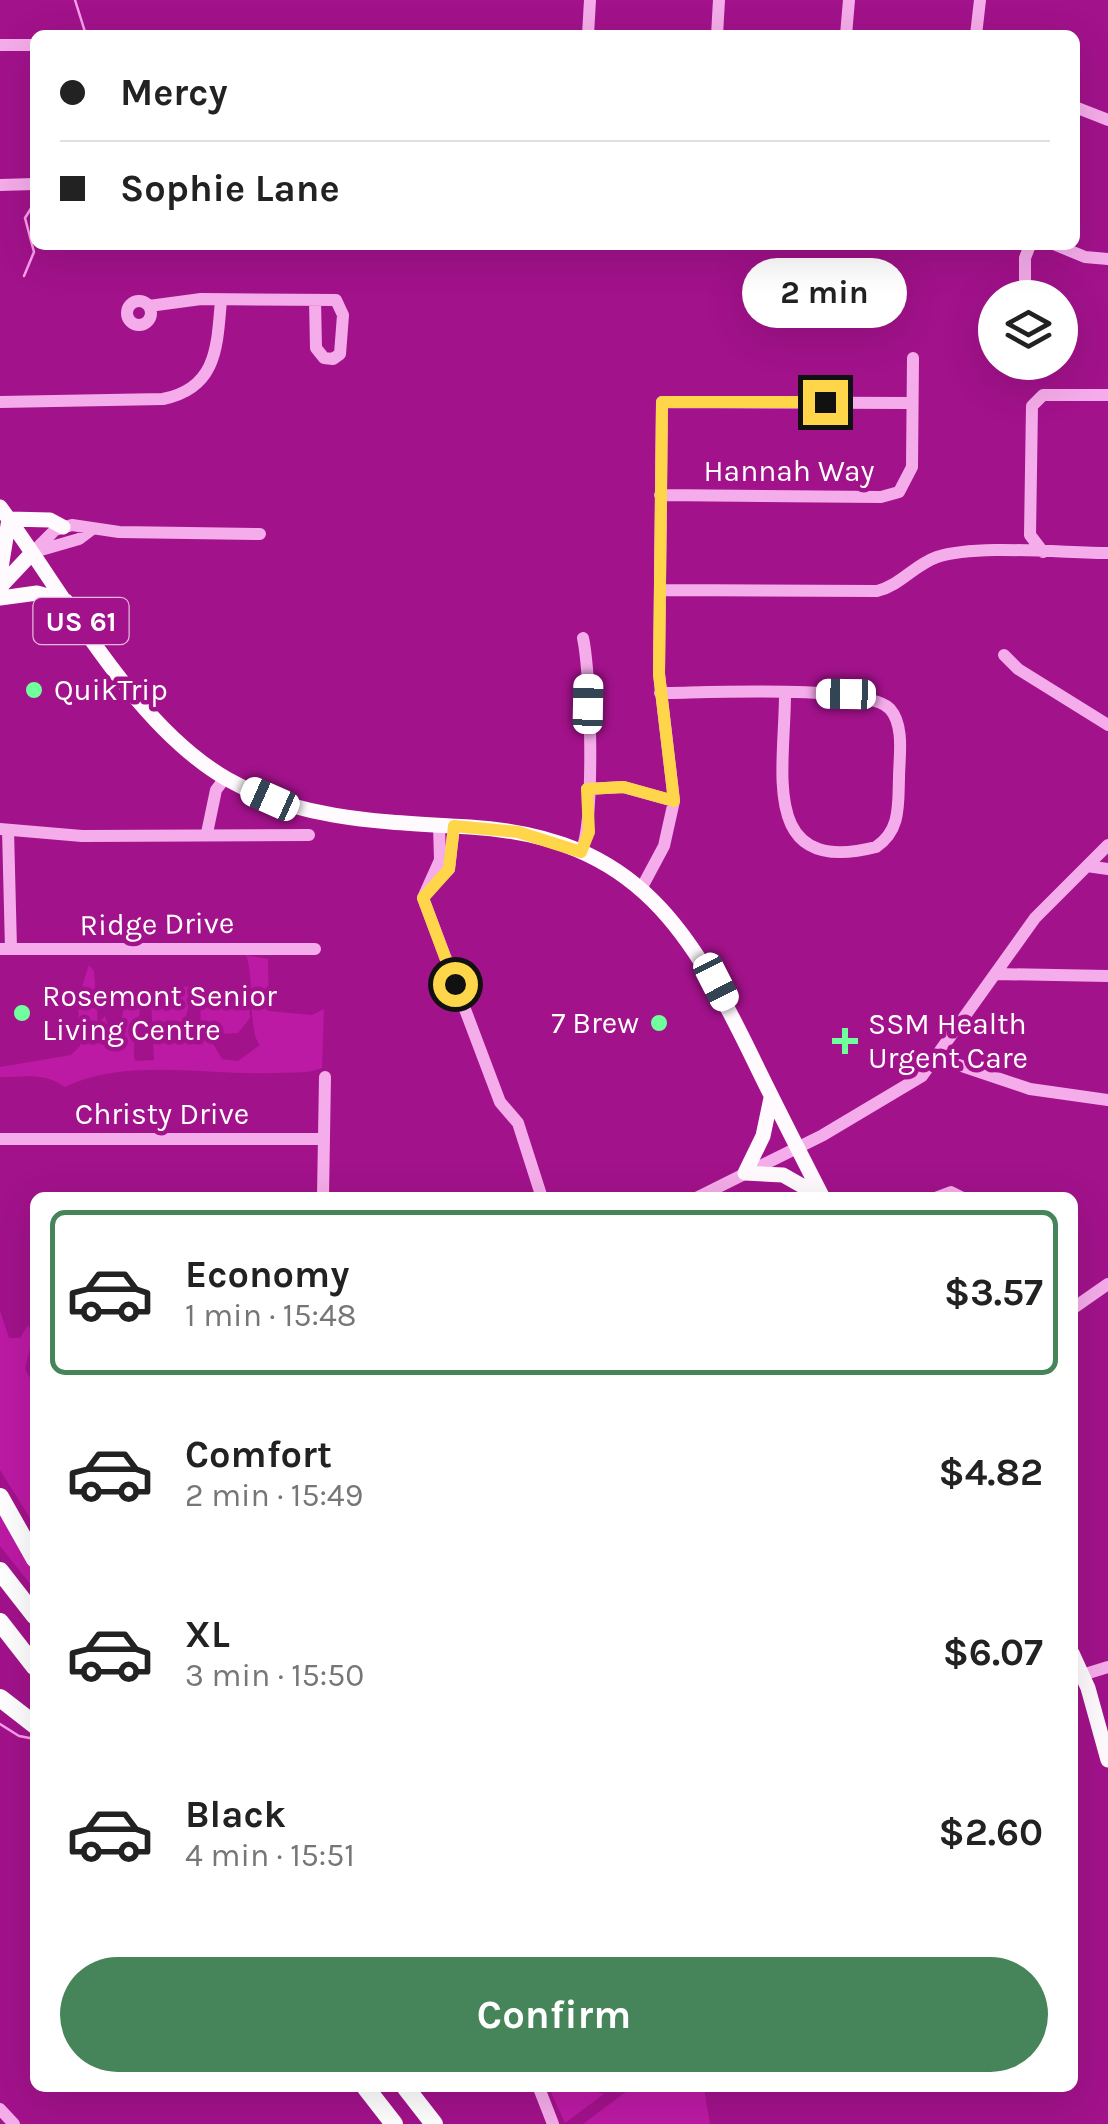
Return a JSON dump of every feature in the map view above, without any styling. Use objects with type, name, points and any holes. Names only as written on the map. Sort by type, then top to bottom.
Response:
[{"type":"highway","points":[[0,1497],[30,1550]]},
{"type":"highway","points":[[0,1571],[30,1610]]},
{"type":"highway","points":[[0,1622],[30,1661]]},
{"type":"highway","points":[[0,1698],[30,1721]]},
{"type":"highway","points":[[369,2092],[394,2124]]},
{"type":"highway","points":[[409,2092],[434,2124]]},
{"type":"main road","points":[[0,574],[5,513],[50,520],[63,526]]},
{"type":"main road","name":"US 61","points":[[5,513],[141,702],[174,738],[225,778],[299,809],[518,832],[581,852],[641,888],[672,917],[701,957],[820,1192]]},
{"type":"main road","points":[[0,587],[32,553]]},
{"type":"main road","points":[[0,598],[37,593],[66,600]]},
{"type":"main road","points":[[772,1098],[764,1136],[745,1172],[786,1176],[814,1192]]},
{"type":"main road","points":[[1078,1666],[1108,1760]]},
{"type":"street","points":[[588,30],[590,0]]},
{"type":"street","points":[[717,30],[719,0]]},
{"type":"street","points":[[846,30],[849,0]]},
{"type":"street","points":[[977,30],[980,0]]},
{"type":"street","points":[[0,45],[30,45]]},
{"type":"street","points":[[1080,109],[1108,120]]},
{"type":"street","points":[[0,185],[30,184]]},
{"type":"street","points":[[1025,280],[1028,250]]},
{"type":"street","points":[[1068,250],[1108,259]]},
{"type":"street","points":[[148,306],[221,300],[316,300]]},
{"type":"street","points":[[0,402],[164,400],[180,394],[198,384],[212,366],[219,347],[221,300]]},
{"type":"street","name":"Hannah Way","points":[[660,496],[890,496],[911,475],[912,358]]},
{"type":"street","points":[[1046,553],[1035,547],[1030,535],[1032,406],[1043,396],[1108,395]]},
{"type":"street","points":[[641,888],[664,846],[674,801],[672,758],[660,694],[662,402],[912,403]]},
{"type":"street","points":[[32,553],[63,526],[260,534]]},
{"type":"street","points":[[32,553],[80,539],[91,530]]},
{"type":"street","points":[[661,590],[877,591],[896,585],[940,556],[1108,553]]},
{"type":"street","points":[[581,852],[589,832],[588,668],[583,638]]},
{"type":"street","points":[[1004,655],[1018,669],[1108,725]]},
{"type":"street","points":[[660,694],[786,694],[872,697],[894,716],[899,737],[898,808],[888,840],[876,847],[817,850],[794,835],[785,812],[786,694]]},
{"type":"street","points":[[207,833],[216,790],[225,778]]},
{"type":"street","points":[[587,789],[624,787],[674,801]]},
{"type":"street","points":[[447,826],[440,860],[423,898],[500,1102],[518,1123],[540,1192]]},
{"type":"street","points":[[6,949],[4,830],[82,836],[309,835]]},
{"type":"street","points":[[707,1192],[905,1090],[938,1058],[1036,918],[1108,845]]},
{"type":"street","points":[[1087,866],[1108,869]]},
{"type":"street","name":"Ridge Drive","points":[[6,949],[315,949]]},
{"type":"street","points":[[996,974],[1108,976]]},
{"type":"street","points":[[938,1058],[1030,1089],[1108,1100]]},
{"type":"street","points":[[323,1192],[324,1077]]},
{"type":"street","name":"Christy Drive","points":[[0,1139],[324,1139]]},
{"type":"street","points":[[1078,1306],[1108,1284]]},
{"type":"street","points":[[1082,1674],[1108,1667]]},
{"type":"street","points":[[540,2092],[553,2124]]},
{"type":"shaded area","points":[[246,955],[268,959],[269,1011],[312,1015],[324,1009],[322,1068],[275,1073],[141,1070],[89,1078],[65,1087],[42,1077],[0,1077],[0,1067],[71,1055],[80,1046],[78,999],[89,965],[94,971],[98,1024],[105,1016],[109,1028],[101,1042],[116,1045],[126,997],[133,993],[140,1008],[135,1061],[154,1060],[151,998],[154,993],[166,1012],[181,988],[194,985],[181,1035],[189,1029],[208,1035],[222,1059],[238,1061],[260,1045],[254,1028]]},
{"type":"shaded area","points":[[226,996],[249,1004],[250,1018],[238,1033],[217,1034],[201,1025],[200,1005],[207,999]]},
{"type":"shaded area","points":[[0,1311],[9,1338],[20,1338],[28,1325],[30,1329],[25,1369],[30,1378],[30,1518],[0,1470]]},
{"type":"shaded area","points":[[0,1510],[30,1563],[30,1584],[0,1546]]},
{"type":"shaded area","points":[[551,2092],[604,2094],[565,2123]]},
{"type":"shaded area","points":[[626,2092],[705,2092],[710,2124],[583,2124]]},
{"type":"waterway","points":[[75,0],[84,30]]},
{"type":"waterway","points":[[30,210],[25,218],[30,237]]},
{"type":"waterway","points":[[24,276],[33,250]]},
{"type":"waterway","points":[[0,1724],[30,1738]]},
{"type":"place","name":"QuikTrip","points":[[34,690]]},
{"type":"place","name":"Rosemont Senior Living Centre","points":[[22,1013]]},
{"type":"place","name":"7 Brew","points":[[659,1023]]},
{"type":"place","name":"SSM Health Urgent Care","points":[[845,1041]]},
{"type":"route","points":[[455,984],[423,898],[449,869],[454,826],[518,832],[581,852],[589,832],[587,789],[624,787],[674,801],[672,758],[661,708],[659,674],[662,402],[825,402]]}]
